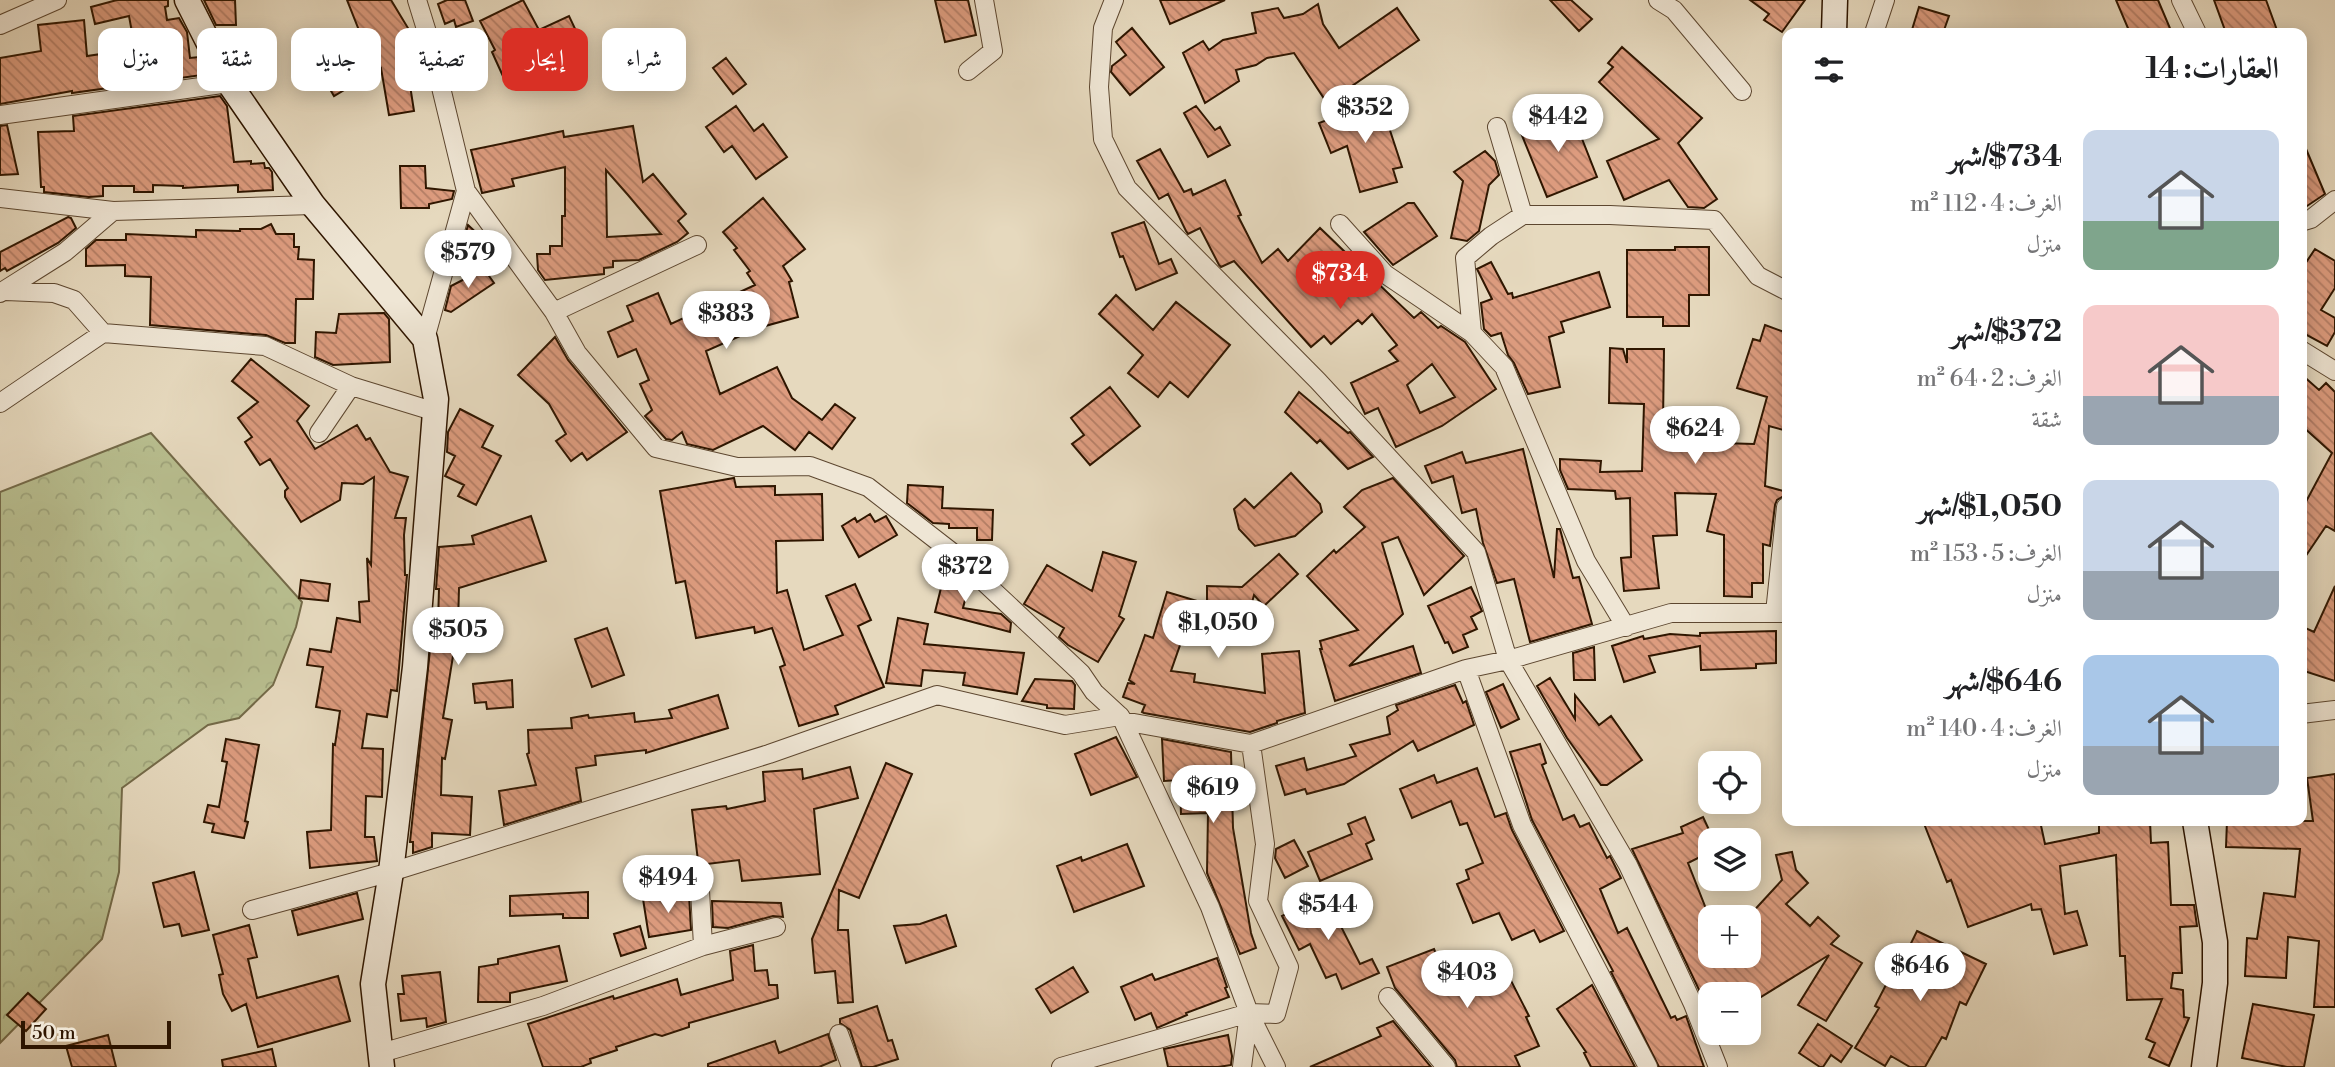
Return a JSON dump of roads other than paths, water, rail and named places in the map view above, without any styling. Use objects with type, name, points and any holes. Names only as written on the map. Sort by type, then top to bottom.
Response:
[{"type":"street","points":[[0,25],[57,0]]},
{"type":"street","points":[[187,0],[201,28]]},
{"type":"street","points":[[417,0],[430,41],[467,191],[554,312],[577,353],[656,448],[737,467],[810,466],[868,487],[953,553],[1071,664],[1094,692],[1121,718],[1210,907],[1249,1013],[1276,1067]]},
{"type":"street","points":[[968,71],[993,51],[984,0]]},
{"type":"street","points":[[1114,0],[1103,28],[1099,88],[1103,139],[1127,188],[1327,390],[1476,552],[1508,660],[1628,865],[1693,1004],[1718,1067]]},
{"type":"street","points":[[1658,0],[1674,10],[1742,92]]},
{"type":"street","points":[[1834,28],[1835,0]]},
{"type":"street","points":[[1876,28],[1885,0]]},
{"type":"street","points":[[2181,0],[2195,28]]},
{"type":"street","points":[[0,115],[197,87]]},
{"type":"street","points":[[235,91],[313,205],[425,339]]},
{"type":"street","points":[[1497,127],[1523,215]]},
{"type":"street","points":[[467,191],[425,339],[436,412],[415,667],[391,872],[373,984],[381,1060],[543,1006],[703,946],[776,927]]},
{"type":"street","points":[[0,198],[113,211],[313,205]]},
{"type":"street","points":[[2307,220],[2335,200]]},
{"type":"street","points":[[3,292],[65,252],[113,211]]},
{"type":"street","points":[[1472,333],[1465,258],[1523,215],[1609,215],[1714,220],[1758,276],[1782,288]]},
{"type":"street","points":[[1340,223],[1385,274],[1472,333],[1504,367],[1586,561],[1626,626]]},
{"type":"street","points":[[554,312],[697,244]]},
{"type":"street","points":[[3,292],[54,293],[74,300],[103,333]]},
{"type":"street","points":[[0,403],[103,333],[265,346],[351,386],[436,412]]},
{"type":"street","points":[[2307,354],[2335,371]]},
{"type":"street","points":[[319,433],[351,386]]},
{"type":"street","points":[[252,910],[391,872],[769,754],[937,695],[1066,725],[1121,718],[1251,744],[1466,669],[1508,660],[1671,612],[1781,613],[1782,592]]},
{"type":"street","points":[[1466,669],[1522,825],[1648,1067]]},
{"type":"street","points":[[2307,713],[2335,710]]},
{"type":"street","points":[[1061,1067],[1249,1013],[1276,1014],[1289,967],[1258,901],[1265,844],[1251,744]]},
{"type":"street","points":[[2196,826],[2215,942],[2215,983],[2204,1067]]},
{"type":"street","points":[[699,872],[703,946]]},
{"type":"street","points":[[1388,997],[1446,1067]]},
{"type":"street","points":[[1242,1067],[1249,1013]]},
{"type":"street","points":[[839,1034],[851,1067]]}]
